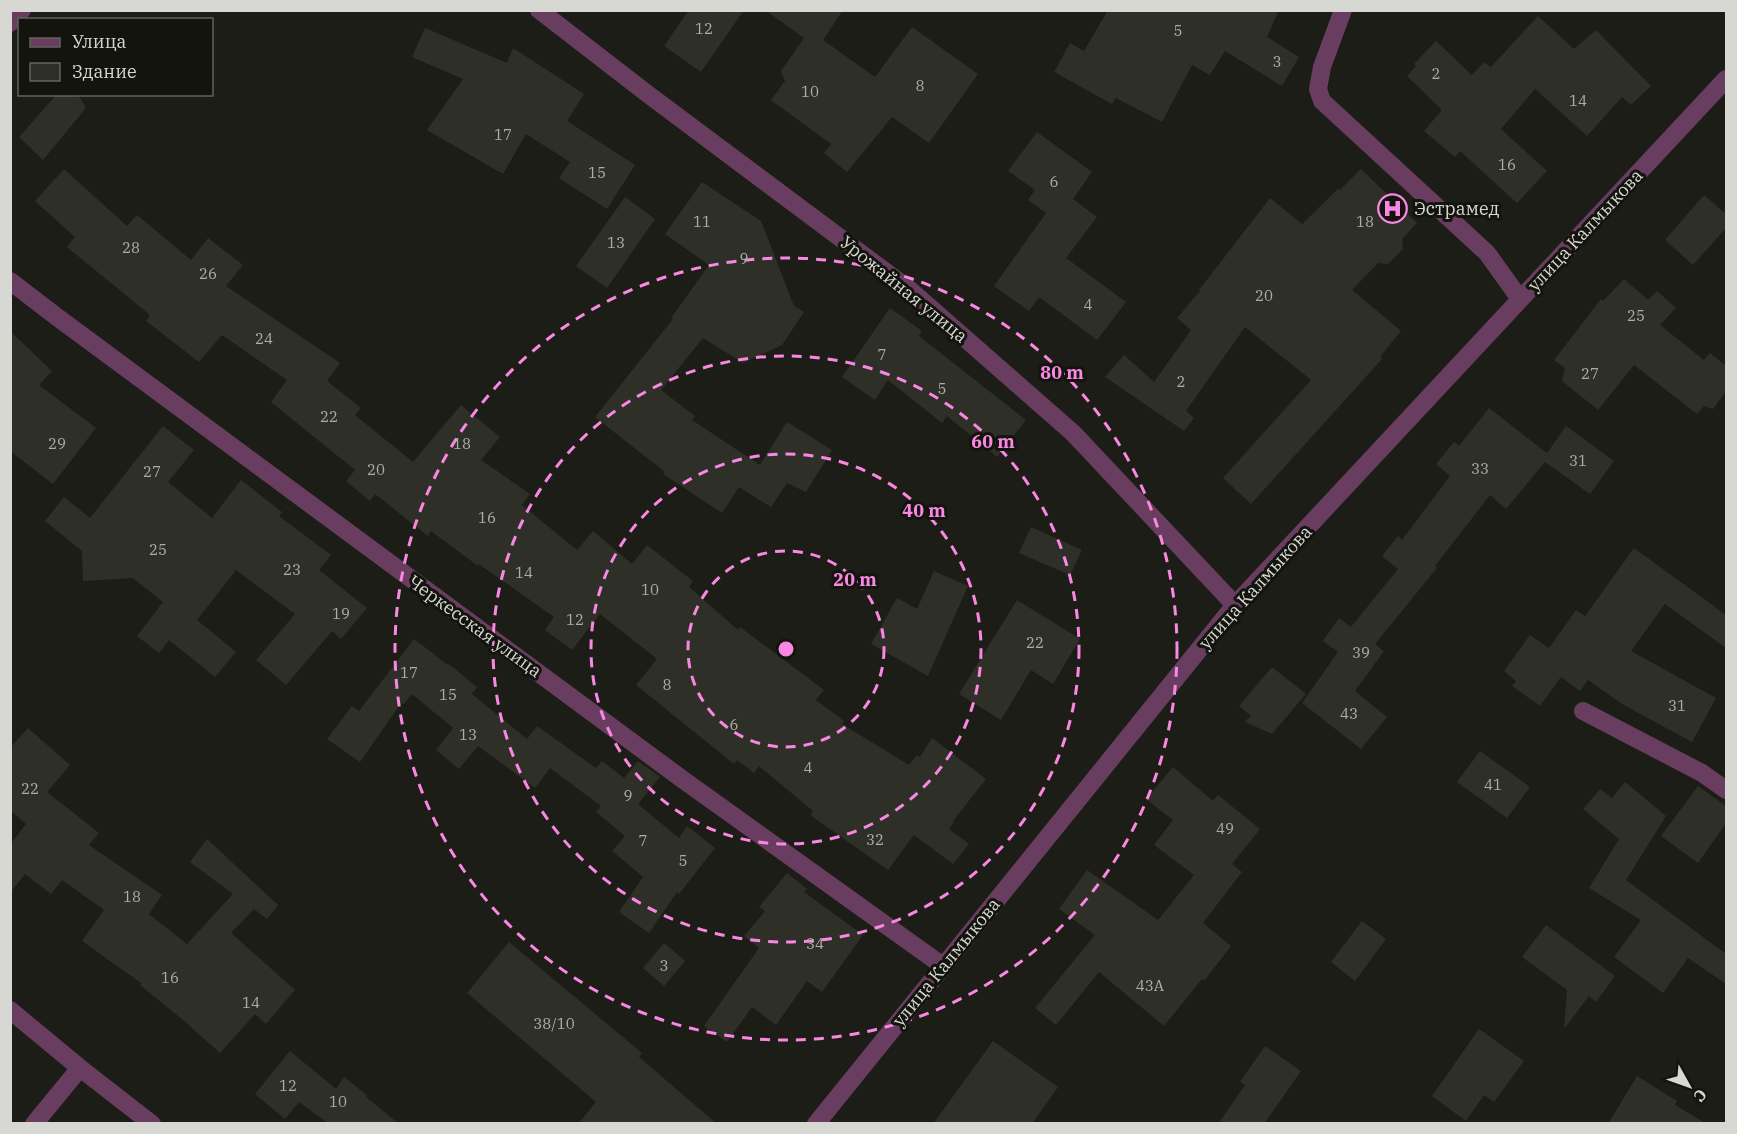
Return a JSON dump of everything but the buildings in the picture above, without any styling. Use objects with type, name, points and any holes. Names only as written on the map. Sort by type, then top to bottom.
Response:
[{"type":"street","points":[[10,24],[22,10]]},
{"type":"street","name":"Урожайная улица","points":[[539,10],[910,290],[1073,433],[1235,605]]},
{"type":"street","points":[[1343,10],[1322,67],[1318,89],[1322,100],[1487,254],[1520,299]]},
{"type":"street","name":"улица Калмыкова","points":[[816,1124],[1235,605],[1726,79]]},
{"type":"street","name":"Черкесская улица","points":[[10,281],[692,786],[943,966]]},
{"type":"street","points":[[1583,711],[1702,773],[1726,790]]},
{"type":"street","points":[[10,1010],[152,1124]]},
{"type":"street","points":[[34,1124],[80,1068]]},
{"type":"place","name":"Эстрамед","points":[[1393,208]]}]
